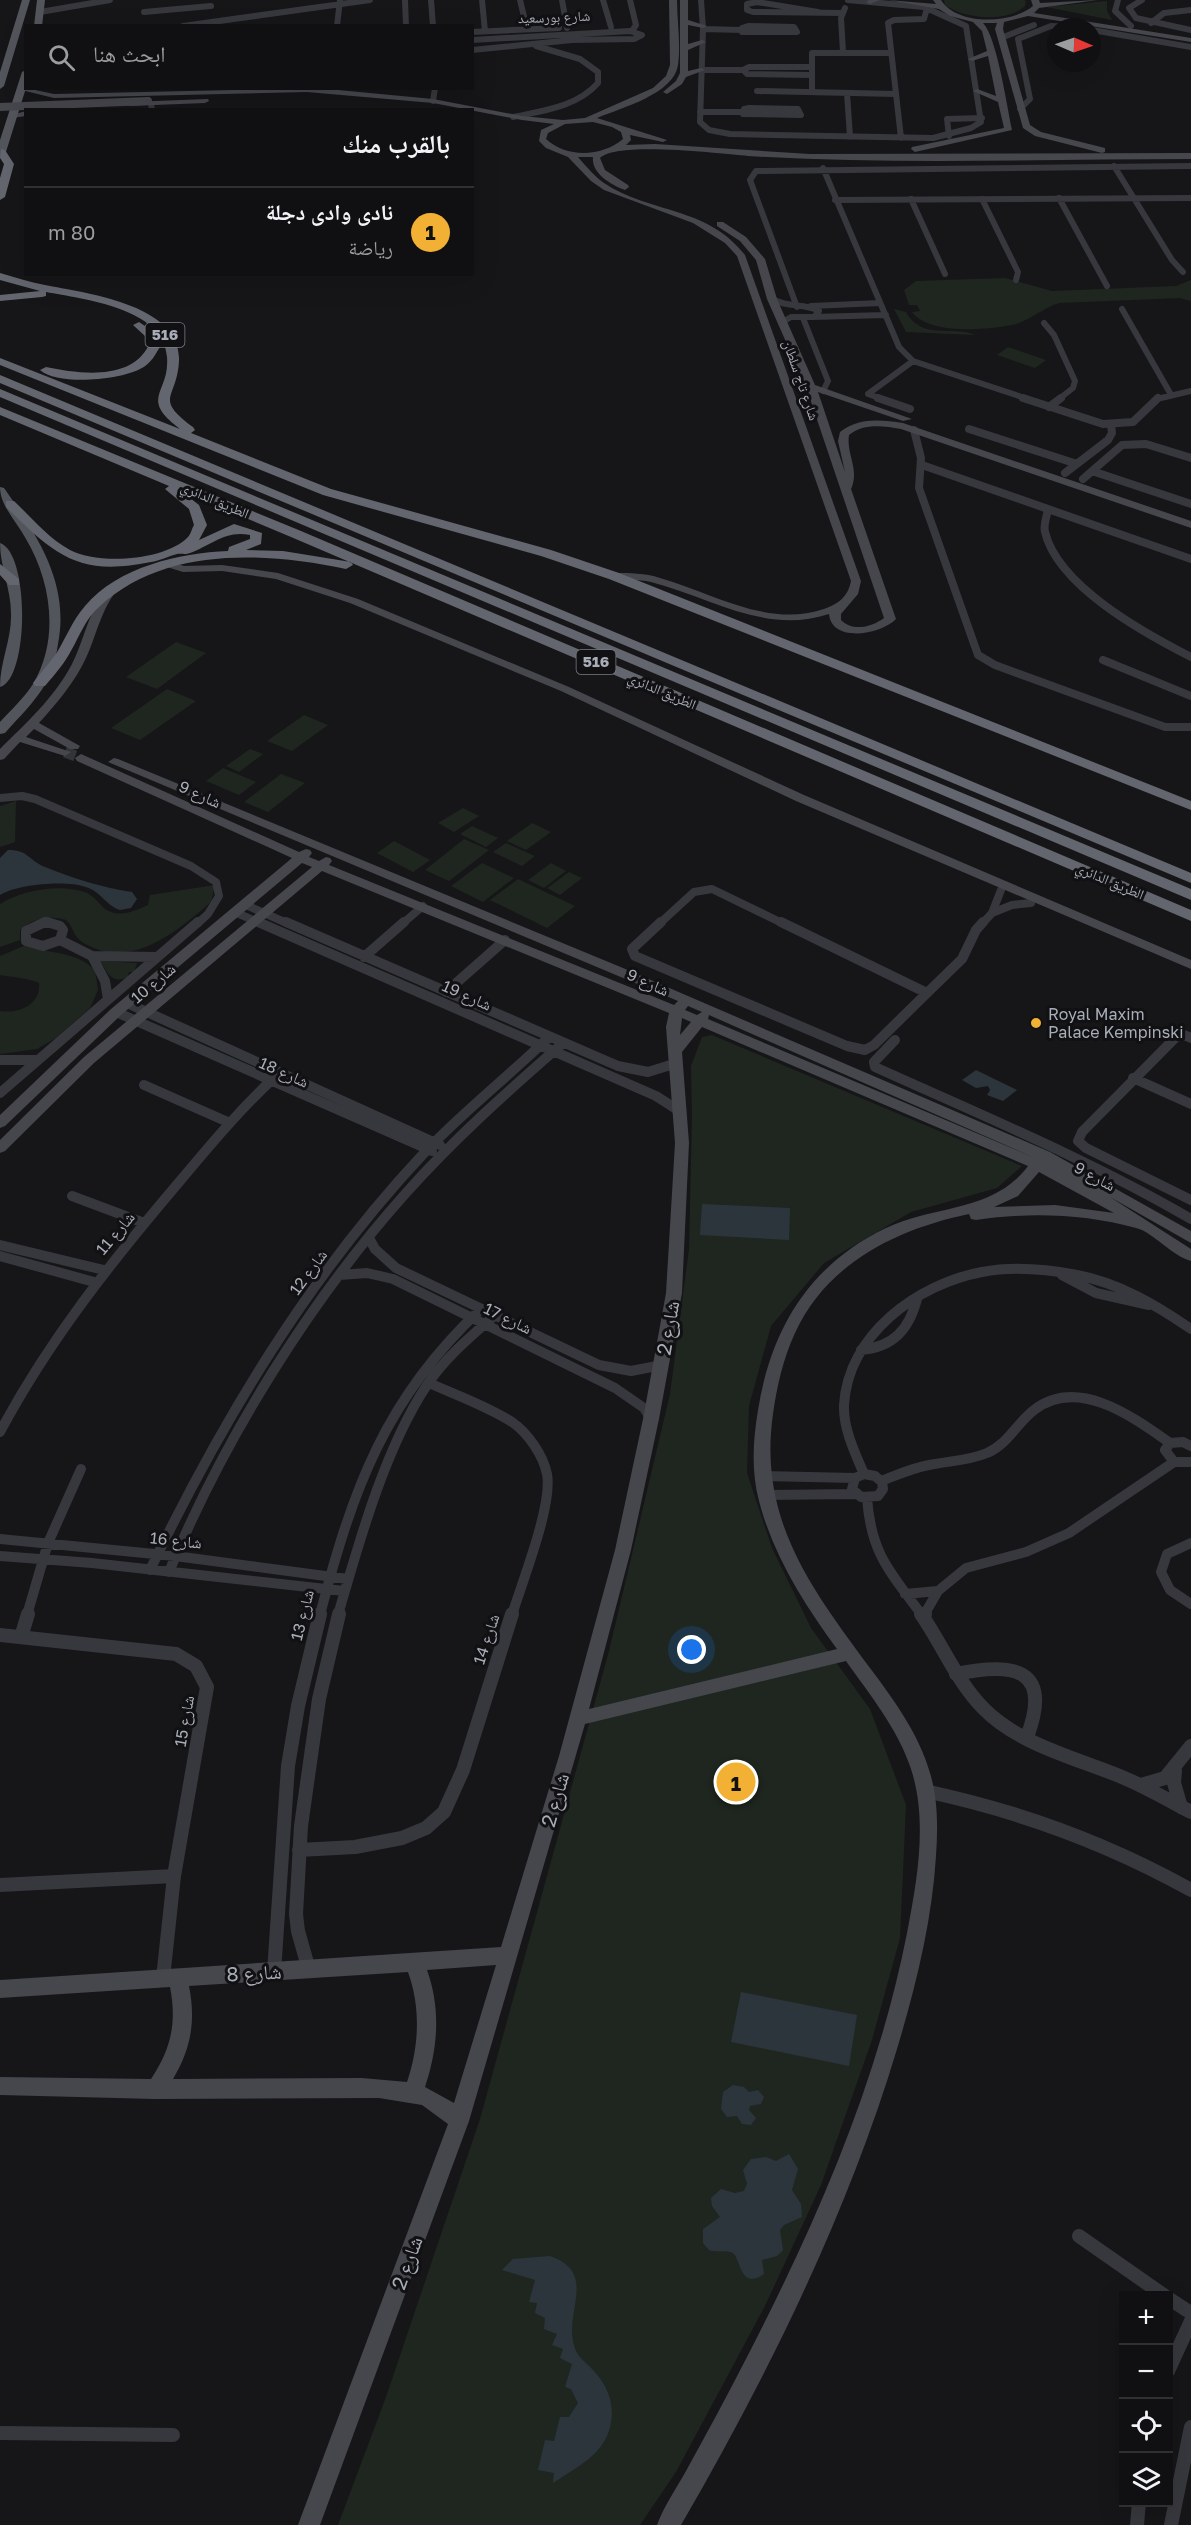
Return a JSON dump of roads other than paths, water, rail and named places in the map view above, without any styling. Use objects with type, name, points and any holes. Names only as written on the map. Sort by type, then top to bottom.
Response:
[{"type":"highway","points":[[0,153],[9,164],[0,197]]},
{"type":"highway","name":"516","points":[[0,276],[24,284],[101,299],[126,308],[154,324],[167,337],[173,353],[172,368],[163,403],[168,414],[180,425],[249,462]]},
{"type":"highway","name":"516","points":[[0,298],[24,294],[56,296],[91,302],[125,316],[150,334],[154,340],[154,351],[133,368],[96,376],[70,376],[0,361]]},
{"type":"highway","name":"516","points":[[0,361],[249,462],[349,499],[546,553],[614,576],[718,615],[1191,806]]},
{"type":"highway","name":"الطريق الدائري","points":[[0,379],[1191,878]]},
{"type":"highway","name":"الطريق الدائري","points":[[0,393],[1191,895]]},
{"type":"highway","name":"الطريق الدائري","points":[[0,411],[405,580],[1191,916]]},
{"type":"highway","name":"516","points":[[40,683],[65,651],[85,614],[110,592],[170,560],[195,536],[200,524],[198,513],[191,502],[151,473]]},
{"type":"highway","name":"516","points":[[10,504],[58,549],[73,557],[114,564],[270,552],[305,556],[405,580]]},
{"type":"highway","points":[[170,560],[234,528],[256,532],[258,537],[250,545],[221,554]]},
{"type":"highway","points":[[0,568],[14,582]]},
{"type":"highway","points":[[1172,907],[1191,926]]},
{"type":"main road","points":[[0,86],[26,0]]},
{"type":"main road","points":[[38,24],[41,0]]},
{"type":"main road","points":[[0,153],[24,79]]},
{"type":"main road","points":[[0,490],[40,553],[56,592],[55,636],[40,683],[0,730]]},
{"type":"main road","points":[[0,547],[14,582],[19,610],[16,640],[0,683]]},
{"type":"street","points":[[40,12],[110,0]]},
{"type":"street","points":[[281,0],[286,10]]},
{"type":"street","points":[[195,24],[340,1],[370,0]]},
{"type":"street","points":[[405,0],[406,24]]},
{"type":"street","points":[[430,0],[433,24]]},
{"type":"street","points":[[482,0],[485,31]]},
{"type":"street","points":[[520,0],[527,29]]},
{"type":"street","points":[[562,0],[567,28]]},
{"type":"street","points":[[603,0],[611,27]]},
{"type":"street","points":[[474,50],[583,39],[634,39],[642,35],[634,28],[630,0]]},
{"type":"street","points":[[584,120],[665,84],[672,74],[674,65],[673,0]]},
{"type":"street","points":[[683,75],[686,22],[684,0]]},
{"type":"street","points":[[701,0],[703,28],[700,124],[719,133],[901,138],[949,135],[975,127],[982,118],[966,26],[939,7],[927,8],[849,0],[842,13],[843,52]]},
{"type":"street","points":[[892,0],[939,7],[952,14],[976,20],[1001,20],[1034,7],[1094,0]]},
{"type":"street","points":[[1118,0],[1115,11],[1131,26]]},
{"type":"street","points":[[1142,0],[1133,4],[1129,10],[1136,18],[1191,30]]},
{"type":"street","points":[[337,24],[340,1]]},
{"type":"street","points":[[818,12],[757,2],[747,4],[747,10],[753,12],[842,13]]},
{"type":"street","points":[[144,12],[210,3],[214,21]]},
{"type":"street","points":[[901,138],[888,22],[919,20],[939,7]]},
{"type":"street","points":[[1034,7],[1067,18]]},
{"type":"street","points":[[1034,7],[1191,38]]},
{"type":"street","points":[[926,15],[927,8]]},
{"type":"street","points":[[1151,23],[1164,13],[1191,10]]},
{"type":"street","points":[[915,149],[1003,132],[1010,127],[986,30],[976,20]]},
{"type":"street","points":[[1001,20],[998,27],[1013,86],[1025,129],[1032,135]]},
{"type":"street","points":[[686,22],[703,28],[742,30],[747,33],[797,33],[797,28],[793,27],[748,26],[742,30]]},
{"type":"street","points":[[1001,38],[1010,32],[1047,22]]},
{"type":"street","points":[[474,40],[634,28]]},
{"type":"street","name":"شارع بورسعيد","points":[[474,32],[634,28]]},
{"type":"street","points":[[1020,109],[1029,102],[1018,39],[1047,28]]},
{"type":"street","points":[[1101,28],[1191,47]]},
{"type":"street","points":[[1101,29],[1191,38]]},
{"type":"street","points":[[685,48],[702,42]]},
{"type":"street","points":[[513,117],[544,110],[579,98],[593,90],[599,79],[598,72],[587,62],[561,52],[527,44]]},
{"type":"street","points":[[972,59],[992,52]]},
{"type":"street","points":[[812,92],[812,53],[891,53]]},
{"type":"street","points":[[674,65],[684,65]]},
{"type":"street","points":[[615,125],[618,117],[671,89],[683,75],[701,70],[743,70],[749,67],[811,67]]},
{"type":"street","points":[[743,70],[747,74],[812,75]]},
{"type":"street","points":[[1013,86],[1028,90]]},
{"type":"street","points":[[26,90],[54,96],[307,93],[433,101],[468,108]]},
{"type":"street","points":[[433,101],[435,90]]},
{"type":"street","points":[[757,92],[896,94]]},
{"type":"street","points":[[977,92],[1004,101]]},
{"type":"street","points":[[68,108],[307,93],[436,108]]},
{"type":"street","points":[[847,93],[850,137]]},
{"type":"street","points":[[51,108],[44,103],[54,96]]},
{"type":"street","points":[[0,105],[150,103]]},
{"type":"street","points":[[624,104],[635,108]]},
{"type":"street","points":[[700,112],[743,112],[749,116],[801,115],[800,110],[796,109],[749,108],[743,112]]},
{"type":"street","points":[[474,109],[530,120],[562,122],[584,120],[615,125],[625,131],[655,139],[687,143]]},
{"type":"street","points":[[12,116],[24,113]]},
{"type":"street","points":[[474,115],[532,131],[562,122]]},
{"type":"street","points":[[949,135],[947,119],[982,118]]},
{"type":"street","points":[[1008,118],[1024,121],[1031,131],[1102,150]]},
{"type":"street","points":[[530,120],[537,126],[532,131]]},
{"type":"street","name":"شارع تاج سلطان","points":[[532,131],[547,145],[566,152],[589,176],[613,191],[686,217],[711,229],[734,246],[744,259],[856,581],[852,594],[836,611],[835,619],[841,627],[871,631],[890,619],[811,387],[781,323],[760,259],[743,239],[703,215],[618,183],[600,169],[598,156]]},
{"type":"street","points":[[576,161],[598,156],[616,148],[627,140],[625,131]]},
{"type":"street","points":[[1003,132],[1017,136],[1032,135],[1053,138]]},
{"type":"street","points":[[639,147],[633,143],[642,140],[790,149],[1191,149]]},
{"type":"street","points":[[616,148],[639,147],[810,157],[1191,156]]},
{"type":"street","points":[[566,152],[598,156]]},
{"type":"street","points":[[1114,166],[1172,260],[1183,272]]},
{"type":"street","points":[[797,307],[750,180],[753,174],[761,170],[1191,166]]},
{"type":"street","points":[[823,168],[902,352],[913,361],[1049,407],[1111,425],[1133,422],[1155,399],[1170,393],[1191,391]]},
{"type":"street","points":[[1059,198],[1107,286]]},
{"type":"street","points":[[835,200],[1191,198]]},
{"type":"street","points":[[982,199],[1018,272],[1016,280]]},
{"type":"street","points":[[911,200],[945,274]]},
{"type":"street","points":[[772,299],[785,306],[797,307],[880,303]]},
{"type":"street","points":[[810,306],[819,311],[812,317]]},
{"type":"street","points":[[1122,309],[1170,393]]},
{"type":"street","points":[[781,323],[791,316],[803,318],[885,315]]},
{"type":"street","points":[[803,318],[828,381],[823,391]]},
{"type":"street","points":[[1044,323],[1054,335],[1075,381],[1073,388],[1049,407]]},
{"type":"street","points":[[910,409],[868,394],[913,361]]},
{"type":"street","points":[[811,387],[1191,516]]},
{"type":"street","points":[[845,490],[851,472],[843,440],[847,431],[860,425],[894,424],[1191,525]]},
{"type":"street","points":[[1065,473],[1108,440],[1112,433],[1111,425]]},
{"type":"street","points":[[969,429],[1077,464]]},
{"type":"street","points":[[914,430],[922,465],[919,488],[978,655],[995,665],[1165,726],[1191,727]]},
{"type":"street","points":[[1083,479],[1122,445],[1146,444],[1191,458]]},
{"type":"street","points":[[922,465],[1191,559]]},
{"type":"street","points":[[1092,471],[1191,504]]},
{"type":"street","points":[[1048,510],[1043,525],[1045,535],[1060,562],[1076,580],[1134,626],[1191,657]]},
{"type":"street","points":[[170,560],[183,569],[244,570],[307,584],[565,689],[800,798],[1191,972]]},
{"type":"street","points":[[614,576],[658,581],[736,610],[792,618],[818,614],[840,606]]},
{"type":"street","points":[[0,756],[33,724],[70,678],[85,648],[94,615],[110,592]]},
{"type":"street","points":[[1103,660],[1191,696]]},
{"type":"street","name":"شارع 9","points":[[33,724],[77,752],[301,858],[1040,1160],[1150,1227],[1191,1256]]},
{"type":"street","name":"شارع 9","points":[[18,738],[77,752],[247,817],[592,959],[751,1028],[1143,1207],[1191,1238]]},
{"type":"street","points":[[0,792],[16,792],[22,796]]},
{"type":"street","points":[[0,798],[22,796],[35,799],[191,866],[216,882],[219,896],[214,908],[0,1093]]},
{"type":"street","points":[[800,798],[813,807],[1002,890],[1191,965]]},
{"type":"street","points":[[233,827],[247,817]]},
{"type":"street","name":"شارع 10","points":[[0,1123],[122,1008],[315,845]]},
{"type":"street","name":"شارع 10","points":[[0,1148],[72,1076],[139,1016],[335,854]]},
{"type":"street","points":[[928,993],[712,889],[694,892],[632,949],[635,956],[859,1050],[870,1049],[928,993],[965,954],[976,930],[992,913],[1002,890]]},
{"type":"street","points":[[992,913],[1012,905],[1034,901]]},
{"type":"street","points":[[364,957],[423,906]]},
{"type":"street","name":"شارع 19","points":[[241,909],[446,992],[545,1041],[554,1051],[656,1096],[681,1112]]},
{"type":"street","name":"شارع 19","points":[[260,916],[545,1041],[563,1043],[618,1066],[643,1073],[656,1072],[677,1056]]},
{"type":"street","points":[[60,940],[92,956],[157,957]]},
{"type":"street","points":[[446,992],[504,940]]},
{"type":"street","points":[[92,956],[101,973],[108,999]]},
{"type":"street","points":[[579,970],[592,959]]},
{"type":"street","points":[[676,1012],[686,1000]]},
{"type":"street","name":"شارع 18","points":[[122,1008],[269,1082],[432,1146]]},
{"type":"street","points":[[677,1056],[698,1021],[709,1010]]},
{"type":"street","name":"شارع 2","points":[[309,2525],[459,2121],[578,1719],[623,1550],[662,1365],[674,1293],[682,1178],[681,1112],[673,1027],[676,1012]]},
{"type":"street","name":"شارع 18","points":[[139,1016],[278,1074],[445,1152]]},
{"type":"street","points":[[740,1038],[751,1028]]},
{"type":"street","points":[[1191,1038],[1176,1037],[1082,1132],[1078,1141],[1086,1148],[1191,1200]]},
{"type":"street","points":[[895,1040],[874,1062],[875,1067],[1086,1163],[1145,1192],[1191,1219]]},
{"type":"street","name":"شارع 12","points":[[150,1570],[235,1407],[327,1270],[432,1146],[545,1041]]},
{"type":"street","name":"شارع 12","points":[[170,1572],[175,1556],[250,1412],[290,1346],[339,1275],[445,1152],[563,1043]]},
{"type":"street","points":[[0,1060],[37,1060]]},
{"type":"street","name":"شارع 11","points":[[0,1432],[19,1396],[94,1282],[230,1123],[278,1074]]},
{"type":"street","points":[[1133,1078],[1191,1104]]},
{"type":"street","points":[[144,1084],[230,1123]]},
{"type":"street","points":[[668,2525],[791,2296],[824,2224],[892,2037],[916,1935],[923,1893],[927,1839],[925,1791],[917,1762],[873,1684],[804,1586],[774,1520],[766,1495],[762,1476],[761,1435],[772,1366],[791,1324],[810,1295],[850,1255],[916,1221],[1000,1199],[1022,1184],[1040,1160]]},
{"type":"street","points":[[72,1196],[144,1223]]},
{"type":"street","points":[[874,1242],[958,1218],[1013,1211],[1090,1213],[1150,1227]]},
{"type":"street","name":"شارع 17","points":[[369,1238],[384,1259],[396,1268],[599,1365],[631,1371],[662,1365]]},
{"type":"street","points":[[0,1245],[104,1270]]},
{"type":"street","points":[[0,1256],[94,1282]]},
{"type":"street","points":[[1186,1810],[1141,1785],[1027,1737],[1002,1724],[986,1710],[957,1674],[923,1617],[884,1568],[868,1529],[862,1496],[852,1489],[860,1476],[847,1431],[844,1407],[850,1370],[861,1350],[895,1310],[941,1286],[979,1272],[1000,1270],[1057,1272],[1101,1281],[1157,1306],[1191,1329]]},
{"type":"street","name":"شارع 17","points":[[339,1275],[367,1273],[393,1279],[615,1388],[644,1408],[651,1419]]},
{"type":"street","points":[[861,1350],[886,1347],[896,1340],[912,1319],[917,1299]]},
{"type":"street","name":"شارع 13","points":[[274,1972],[279,1932],[282,1830],[289,1763],[308,1662],[329,1577],[345,1527],[383,1433],[420,1372],[481,1309]]},
{"type":"street","name":"شارع 13","points":[[309,1970],[298,1929],[296,1906],[299,1850],[308,1758],[317,1699],[344,1591],[394,1446],[429,1383],[464,1342],[494,1316]]},
{"type":"street","name":"شارع 14","points":[[299,1850],[355,1847],[402,1838],[426,1828],[444,1812],[463,1770],[537,1534],[547,1492],[546,1474],[540,1456],[530,1439],[512,1422],[429,1383]]},
{"type":"street","points":[[881,1481],[928,1466],[964,1461],[996,1449],[1035,1410],[1052,1401],[1064,1398],[1103,1403],[1128,1413],[1170,1443]]},
{"type":"street","points":[[235,1407],[250,1412]]},
{"type":"street","points":[[1174,1462],[1164,1450],[1170,1443],[1176,1441],[1190,1445]]},
{"type":"street","points":[[923,1617],[938,1591],[966,1568],[1026,1552],[1069,1533],[1174,1462],[1190,1464]]},
{"type":"street","points":[[21,1637],[48,1543],[81,1469]]},
{"type":"street","points":[[762,1476],[860,1476],[877,1477],[881,1481],[881,1493],[862,1496],[766,1495]]},
{"type":"street","name":"شارع 16","points":[[0,1539],[175,1556],[348,1579]]},
{"type":"street","points":[[1191,1543],[1172,1550],[1161,1561],[1160,1572],[1163,1583],[1172,1593],[1191,1604]]},
{"type":"street","name":"شارع 16","points":[[0,1556],[344,1591]]},
{"type":"street","points":[[905,1594],[938,1591]]},
{"type":"street","name":"شارع 15","points":[[0,1635],[176,1653],[192,1661],[204,1674],[207,1687],[174,1876],[171,1978]]},
{"type":"street","points":[[578,1719],[849,1653]]},
{"type":"street","points":[[957,1674],[977,1669],[1001,1668],[1022,1673],[1033,1683],[1039,1705],[1027,1737]]},
{"type":"street","points":[[1141,1785],[1154,1784],[1175,1771],[1191,1746]]},
{"type":"street","points":[[1175,1771],[1174,1783],[1186,1810]]},
{"type":"street","points":[[925,1791],[1000,1807],[1084,1837],[1163,1873],[1191,1890]]},
{"type":"street","points":[[0,1885],[174,1876]]},
{"type":"street","points":[[279,1932],[288,1934],[298,1929]]},
{"type":"street","name":"شارع 8","points":[[0,1989],[509,1955]]},
{"type":"street","points":[[413,2093],[425,2059],[428,2026],[425,1993],[414,1962]]},
{"type":"street","points":[[155,2090],[170,2068],[184,2034],[185,2015],[171,1978]]},
{"type":"street","points":[[0,2086],[155,2090],[374,2089],[413,2093],[443,2104],[459,2121]]},
{"type":"street","points":[[1079,2236],[1158,2291]]},
{"type":"street","points":[[1173,2301],[1191,2313]]},
{"type":"street","points":[[1173,2360],[1191,2321]]},
{"type":"street","points":[[1171,2525],[1191,2427]]},
{"type":"street","points":[[0,2433],[173,2435]]},
{"type":"street","points":[[1137,2525],[1139,2507]]},
{"type":"tunnel","points":[[65,752],[81,758]]},
{"type":"place","name":"Royal Maxim Palace Kempinski","points":[[1036,1023]]},
{"type":"place","name":"نادى وادى دجلة","points":[[736,1782]]}]
